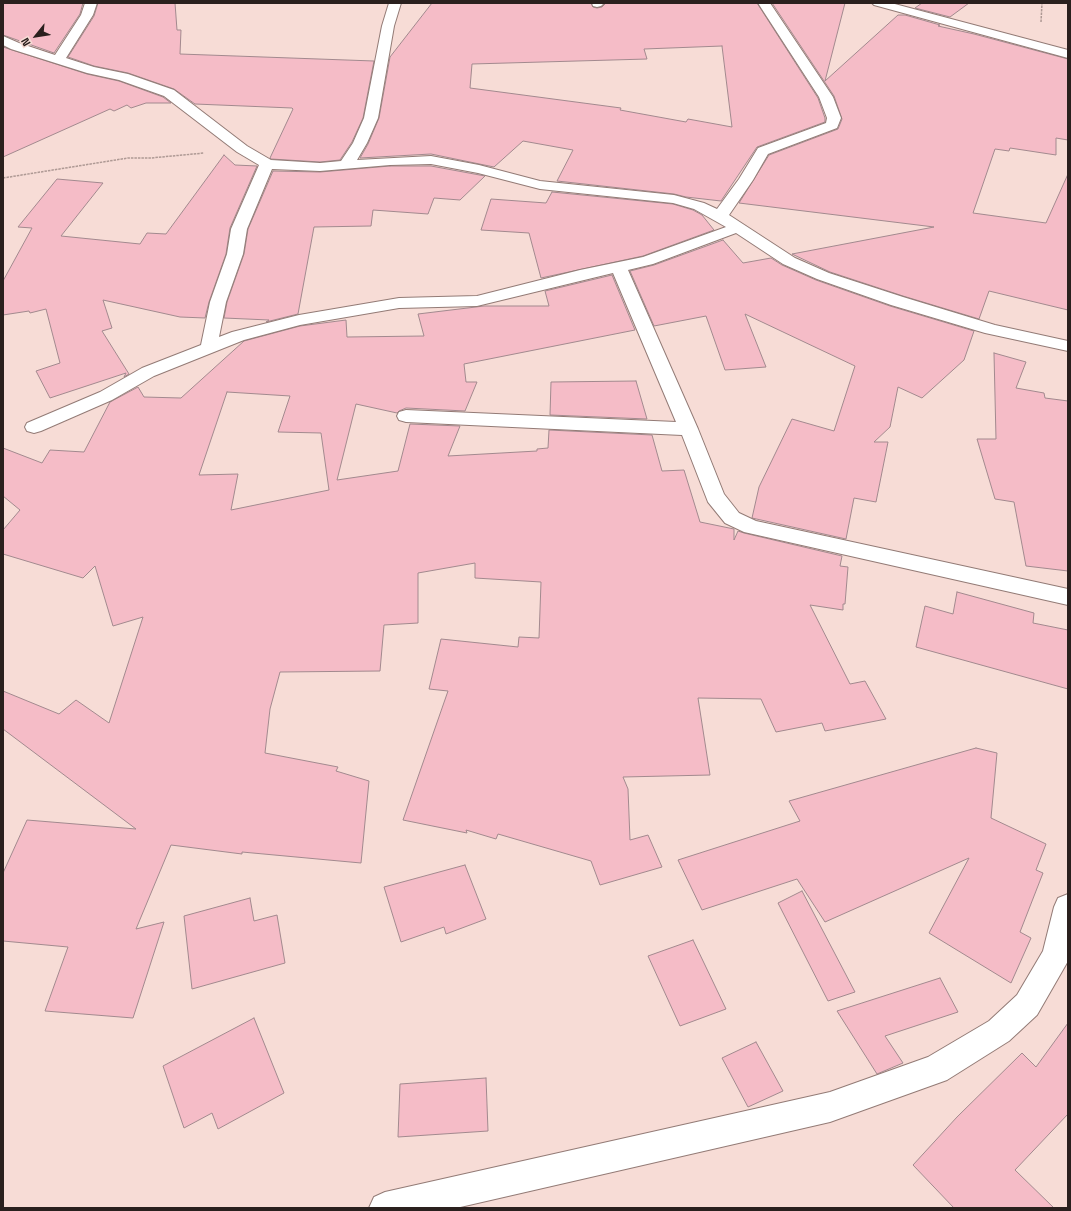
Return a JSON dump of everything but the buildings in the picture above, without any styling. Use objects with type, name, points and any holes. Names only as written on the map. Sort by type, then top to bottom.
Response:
[{"type":"street","points":[[59,59],[87,15],[92,3]]},
{"type":"street","points":[[346,165],[360,143],[371,118],[388,26],[395,3]]},
{"type":"street","points":[[720,216],[746,180],[763,151],[772,146],[832,125],[834,118],[826,97],[764,3]]},
{"type":"street","points":[[878,3],[1068,54]]},
{"type":"street","points":[[3,40],[15,46],[91,70],[130,79],[168,93],[242,149],[268,164],[302,167],[390,161],[431,160],[479,169],[540,185],[674,199],[699,206],[720,216],[789,261],[823,276],[897,301],[991,329],[1068,346]]},
{"type":"street","points":[[209,346],[218,302],[235,254],[239,228],[268,164]]},
{"type":"street","points":[[34,427],[106,396],[148,372],[209,346],[238,336],[299,320],[399,303],[477,301],[580,275],[620,268],[647,261],[739,227]]},
{"type":"street","points":[[620,268],[669,386],[689,429],[715,497],[732,518],[751,526],[1068,597]]},
{"type":"street","points":[[406,416],[689,429]]},
{"type":"street","points":[[385,1208],[830,1106],[936,1069],[999,1030],[1028,1005],[1056,956],[1068,907]]},
{"type":"path","points":[[3,178],[128,158],[151,158],[242,149]]}]
